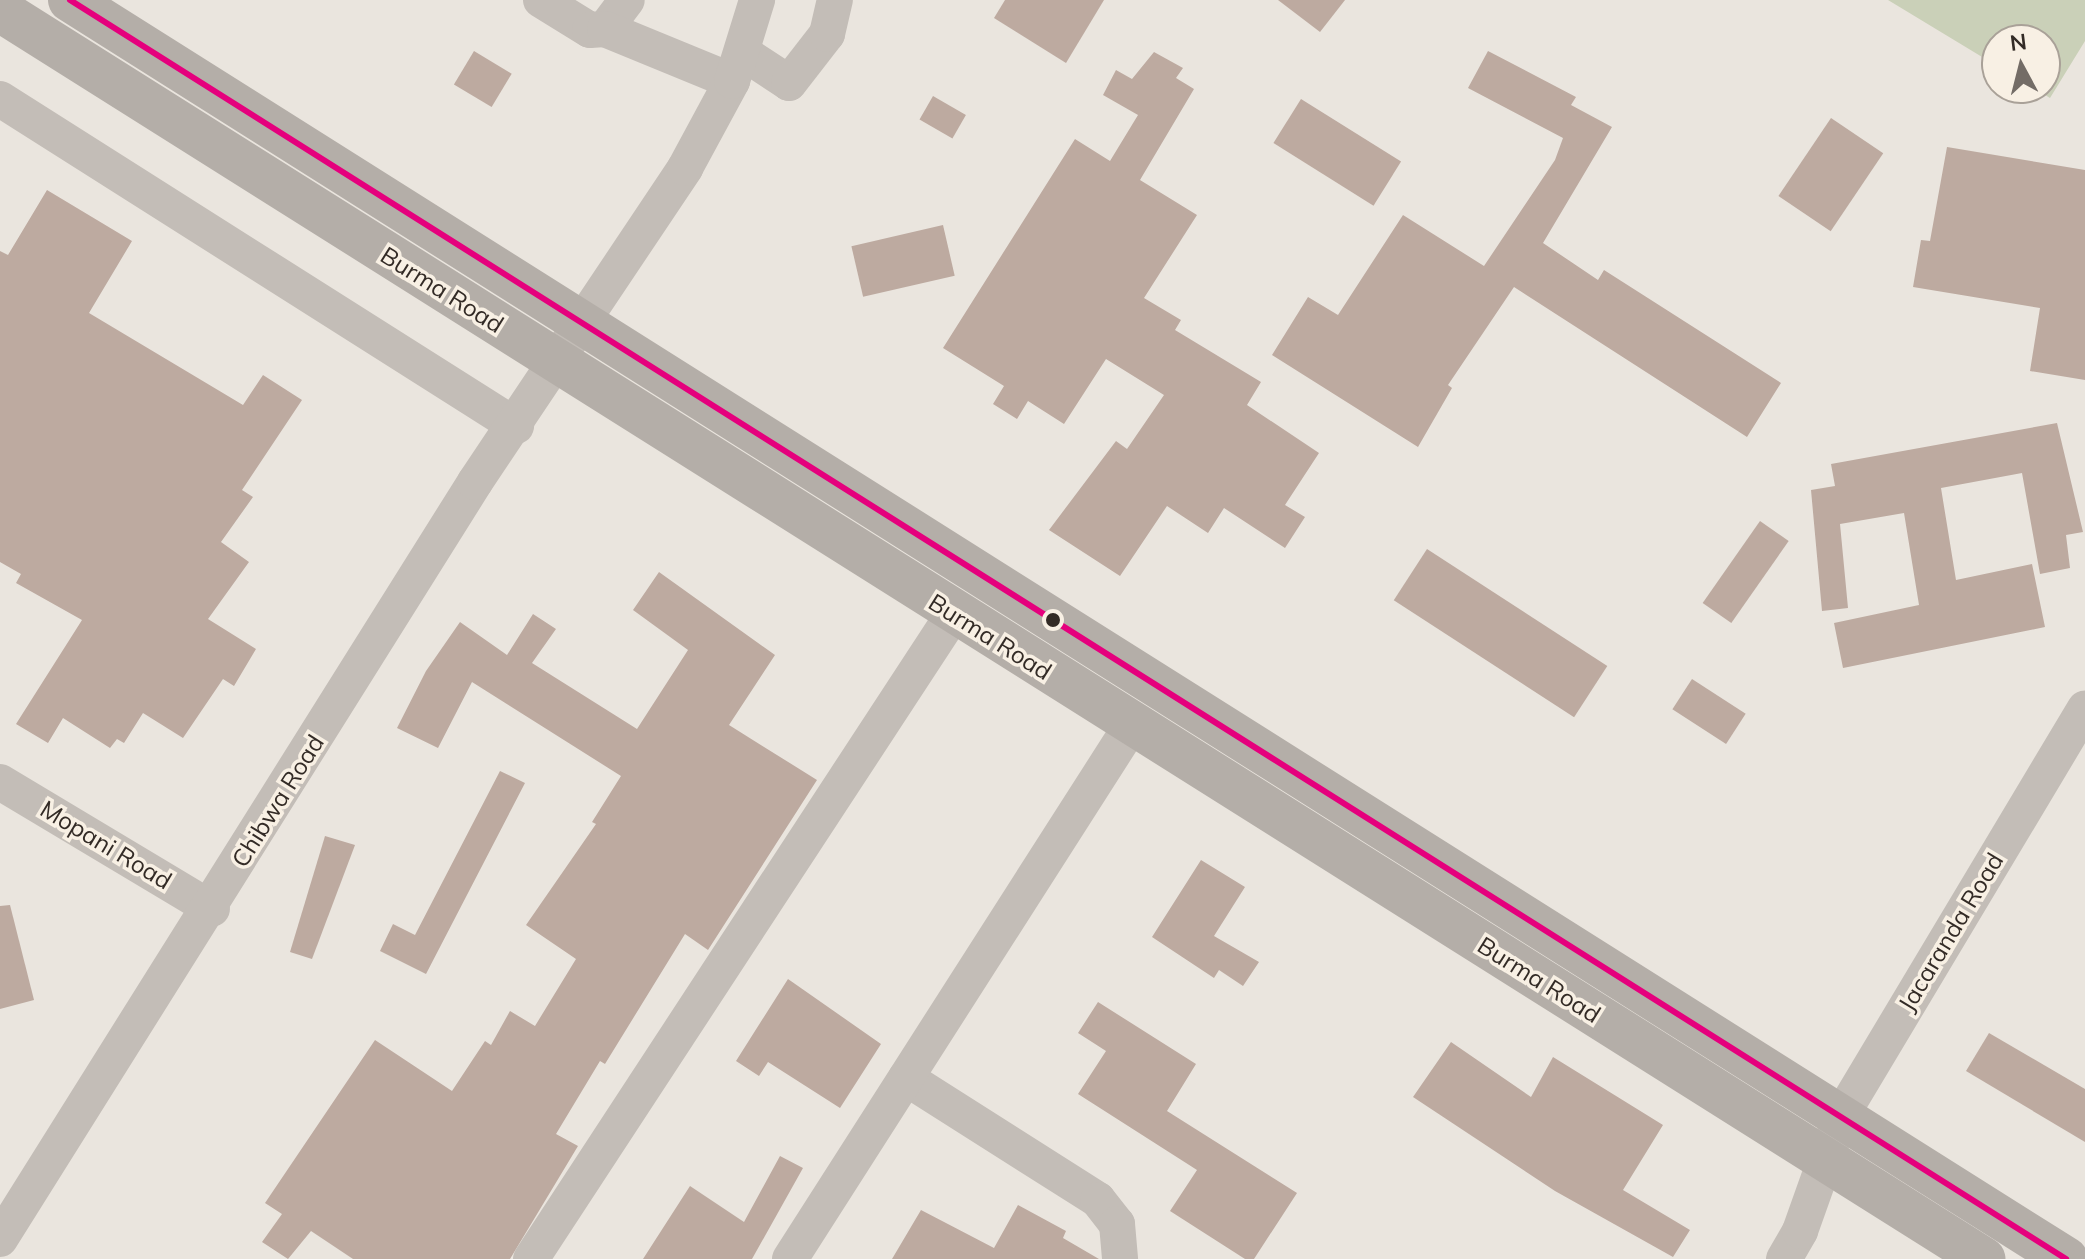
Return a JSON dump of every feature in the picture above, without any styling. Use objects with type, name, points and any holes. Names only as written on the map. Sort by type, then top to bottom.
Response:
[{"type":"main road","name":"Burma Road","points":[[70,0],[2066,1259]]},
{"type":"main road","name":"Burma Road","points":[[0,10],[1131,726],[1983,1259]]},
{"type":"street","points":[[541,0],[590,30],[605,29],[789,83],[827,34],[835,0]]},
{"type":"street","points":[[605,29],[627,0]]},
{"type":"street","name":"Chibwa Road","points":[[0,1239],[212,909],[475,482],[516,426],[555,362],[685,168],[737,66],[757,0]]},
{"type":"street","points":[[0,99],[516,426]]},
{"type":"street","points":[[531,1259],[954,613]]},
{"type":"street","name":"Jacaranda Road","points":[[1784,1259],[1800,1231],[1841,1116],[2085,709]]},
{"type":"street","points":[[790,1259],[1131,726]]},
{"type":"street","name":"Mopani Road","points":[[0,782],[212,909]]},
{"type":"street","points":[[906,1078],[1098,1200],[1117,1224],[1120,1259]]},
{"type":"green space","points":[[1888,0],[2085,0],[2085,41],[2061,80],[2061,24],[1981,24],[1981,56]]},
{"type":"building","points":[[1005,0],[1104,0],[1066,63],[994,18]]},
{"type":"building","points":[[1278,0],[1345,0],[1320,32]]},
{"type":"building","points":[[474,51],[512,74],[492,107],[454,84]]},
{"type":"building","points":[[1488,51],[1576,97],[1571,105],[1612,127],[1543,243],[1598,280],[1604,270],[1781,383],[1747,437],[1514,287],[1448,385],[1452,388],[1418,447],[1272,355],[1308,297],[1338,315],[1403,215],[1484,266],[1555,160],[1563,138],[1468,88]]},
{"type":"building","points":[[1154,52],[1183,68],[1176,78],[1194,89],[1140,180],[1197,215],[1144,298],[1181,320],[1175,330],[1261,382],[1247,405],[1319,453],[1285,505],[1305,517],[1285,548],[1224,508],[1208,533],[1167,506],[1120,576],[1049,530],[1116,441],[1127,449],[1164,395],[1106,359],[1064,424],[1028,401],[1017,419],[993,404],[1004,386],[943,348],[1075,139],[1110,161],[1138,115],[1103,95],[1116,70],[1132,79]]},
{"type":"building","points":[[933,96],[966,115],[952,138],[920,119]]},
{"type":"building","points":[[1301,99],[1401,162],[1374,206],[1273,143]]},
{"type":"building","points":[[1831,118],[1883,153],[1831,231],[1778,196]]},
{"type":"building","points":[[1947,147],[2085,170],[2085,380],[2030,371],[2040,308],[1913,287],[1921,240],[1930,241]]},
{"type":"building","points":[[47,190],[132,241],[89,313],[243,405],[263,375],[302,400],[242,490],[253,497],[221,542],[249,562],[208,619],[256,649],[234,686],[223,679],[183,738],[143,713],[124,743],[117,739],[110,748],[63,718],[48,743],[16,724],[82,620],[16,583],[21,574],[0,562],[0,251],[8,255]]},
{"type":"building","points":[[943,225],[955,276],[863,297],[851,246]]},
{"type":"building","points":[[2057,423],[2083,532],[2066,535],[2070,568],[2040,574],[2022,473],[1941,488],[1956,580],[2032,564],[2045,627],[1843,668],[1834,623],[1919,605],[1904,513],[1840,524],[1848,608],[1822,611],[1811,490],[1835,486],[1831,464]]},
{"type":"building","points":[[1760,521],[1789,541],[1731,623],[1703,603]]},
{"type":"building","points":[[1427,549],[1607,666],[1574,717],[1394,600]]},
{"type":"building","points":[[659,572],[775,655],[729,725],[817,780],[708,950],[685,934],[605,1064],[600,1061],[556,1134],[578,1146],[510,1259],[353,1259],[311,1231],[288,1259],[262,1242],[282,1214],[265,1203],[375,1040],[452,1091],[485,1041],[491,1045],[510,1011],[535,1026],[576,959],[526,925],[596,824],[592,822],[621,776],[472,682],[438,748],[397,728],[426,671],[460,622],[507,655],[533,614],[556,629],[532,663],[637,729],[688,650],[633,610]]},
{"type":"building","points":[[1692,679],[1746,714],[1726,744],[1672,709]]},
{"type":"building","points":[[500,771],[525,783],[426,974],[380,951],[393,924],[415,935]]},
{"type":"building","points":[[325,836],[355,845],[312,959],[290,952]]},
{"type":"building","points":[[1201,860],[1245,887],[1214,936],[1259,962],[1243,986],[1219,970],[1214,978],[1152,937]]},
{"type":"building","points":[[10,905],[34,1000],[0,1009],[0,906]]},
{"type":"building","points":[[788,979],[881,1044],[840,1108],[768,1062],[759,1076],[736,1061]]},
{"type":"building","points":[[1098,1002],[1196,1064],[1167,1111],[1297,1193],[1254,1259],[1245,1259],[1170,1211],[1197,1170],[1078,1094],[1106,1051],[1078,1033]]},
{"type":"building","points":[[1989,1033],[2085,1089],[2085,1142],[1966,1071]]},
{"type":"building","points":[[1451,1042],[1531,1097],[1553,1057],[1663,1125],[1623,1190],[1690,1230],[1673,1257],[1555,1191],[1413,1097]]},
{"type":"building","points":[[780,1156],[803,1168],[752,1259],[643,1259],[690,1186],[744,1222]]},
{"type":"building","points":[[1018,1205],[1066,1231],[1063,1238],[1099,1259],[892,1259],[921,1210],[994,1248]]},
{"type":"transit line","points":[[70,0],[2066,1259]]}]
